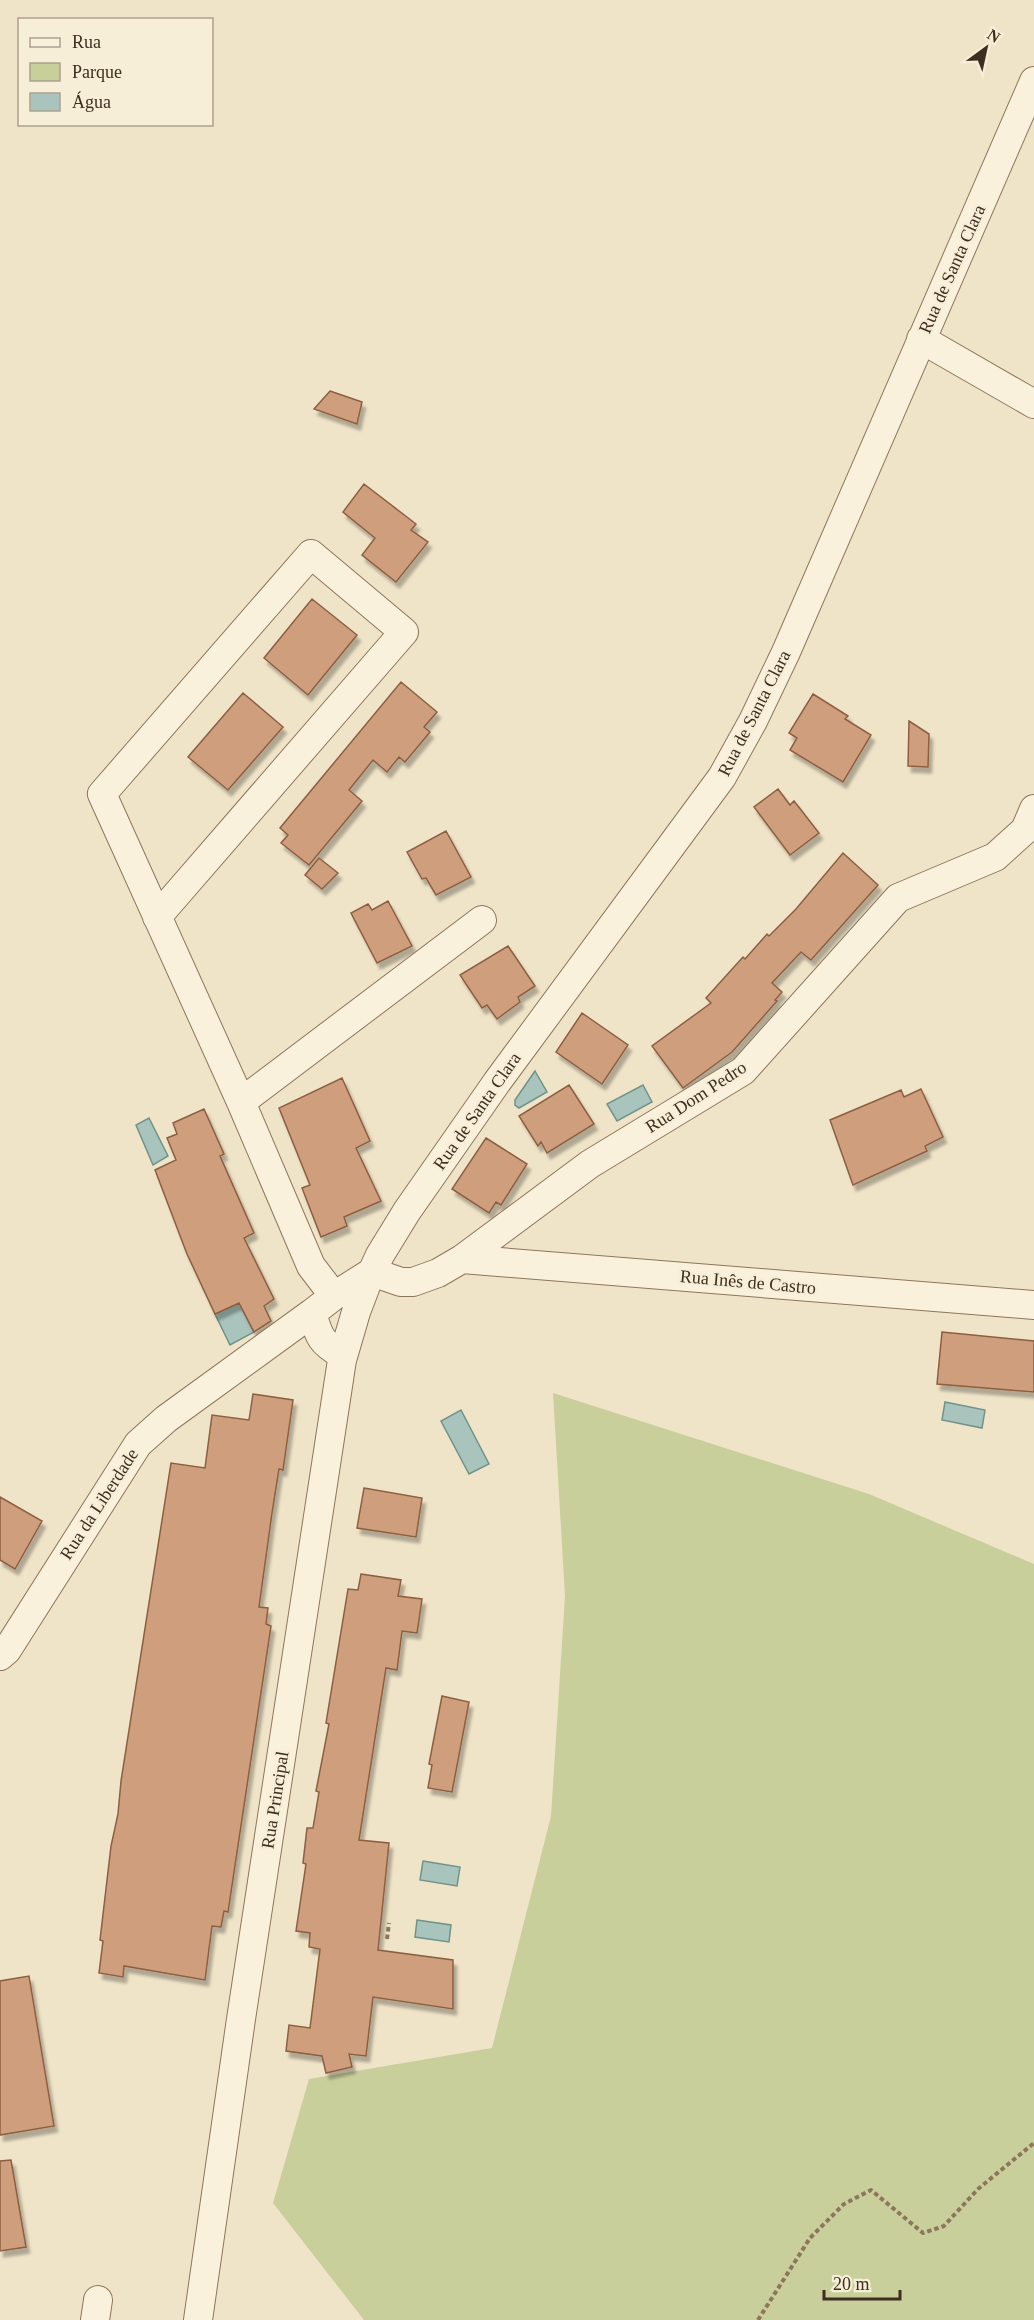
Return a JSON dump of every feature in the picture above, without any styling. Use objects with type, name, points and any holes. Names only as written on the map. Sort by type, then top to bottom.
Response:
[{"type":"street","name":"Rua de Santa Clara","points":[[370,1278],[406,1211],[497,1082],[722,777],[753,721],[786,652],[1034,81]]},
{"type":"street","points":[[921,339],[1034,404]]},
{"type":"street","points":[[157,918],[404,632],[311,554],[102,794],[157,918],[241,1102],[311,1266],[323,1305],[320,1340],[329,1348],[343,1354]]},
{"type":"street","name":"Rua Dom Pedro","points":[[370,1278],[413,1282],[438,1273],[462,1259],[590,1164],[743,1071],[898,897],[995,857],[1025,830],[1034,809]]},
{"type":"street","points":[[241,1102],[482,920]]},
{"type":"street","name":"Rua Inês de Castro","points":[[462,1259],[1034,1305]]},
{"type":"street","name":"Rua da Liberdade","points":[[0,1656],[7,1650],[138,1444],[166,1419],[323,1305],[370,1278]]},
{"type":"street","name":"Rua Principal","points":[[198,2320],[241,2019],[343,1354],[370,1278]]},
{"type":"path","points":[[387,1939],[389,1923]]},
{"type":"path","points":[[758,2320],[810,2238],[844,2204],[871,2190],[923,2233],[934,2230],[945,2226],[978,2189],[1034,2143]]},
{"type":"green space","points":[[553,1393],[869,1494],[1034,1564],[1034,2320],[364,2320],[273,2203],[309,2079],[492,2048],[551,1816],[565,1596]]},
{"type":"water","points":[[535,1071],[547,1092],[519,1108],[515,1105],[515,1100]]},
{"type":"water","points":[[643,1085],[652,1102],[617,1121],[607,1104]]},
{"type":"water","points":[[149,1118],[168,1156],[153,1165],[136,1125]]},
{"type":"water","points":[[239,1303],[254,1332],[230,1345],[215,1314]]},
{"type":"water","points":[[945,1402],[985,1410],[982,1428],[942,1420]]},
{"type":"water","points":[[461,1410],[489,1464],[469,1474],[441,1421]]},
{"type":"water","points":[[423,1861],[460,1867],[457,1886],[420,1880]]},
{"type":"water","points":[[417,1920],[451,1925],[449,1942],[415,1937]]},
{"type":"building","points":[[330,391],[362,402],[357,424],[314,409]]},
{"type":"building","points":[[364,484],[416,524],[411,530],[428,542],[396,582],[362,555],[375,538],[343,512]]},
{"type":"building","points":[[312,599],[357,635],[308,695],[264,658]]},
{"type":"building","points":[[401,682],[437,712],[424,727],[430,732],[405,762],[399,757],[387,772],[373,760],[349,790],[362,801],[309,865],[281,843],[288,835],[280,828]]},
{"type":"building","points":[[243,693],[283,727],[228,790],[188,757]]},
{"type":"building","points":[[813,694],[848,716],[845,719],[871,735],[843,782],[790,750],[797,738],[789,733]]},
{"type":"building","points":[[909,721],[929,734],[928,767],[908,766]]},
{"type":"building","points":[[778,789],[790,805],[794,801],[819,833],[790,855],[754,807]]},
{"type":"building","points":[[446,831],[471,877],[436,895],[426,878],[422,879],[407,852]]},
{"type":"building","points":[[843,853],[878,885],[811,960],[801,952],[772,983],[782,992],[775,1000],[777,1001],[732,1052],[683,1088],[652,1046],[711,1003],[706,998],[743,957],[745,959],[767,934],[769,936],[796,909]]},
{"type":"building","points":[[319,858],[338,873],[322,889],[305,875]]},
{"type":"building","points":[[388,901],[412,946],[377,963],[351,913],[368,904],[372,910]]},
{"type":"building","points":[[508,946],[535,986],[518,997],[520,1002],[497,1019],[487,1005],[482,1008],[460,975]]},
{"type":"building","points":[[582,1013],[628,1045],[602,1084],[556,1052]]},
{"type":"building","points":[[342,1078],[370,1141],[356,1148],[381,1201],[344,1217],[347,1226],[321,1237],[302,1188],[310,1185],[279,1108]]},
{"type":"building","points":[[569,1085],[594,1124],[547,1153],[541,1142],[538,1146],[519,1116]]},
{"type":"building","points":[[921,1089],[943,1137],[925,1146],[927,1151],[853,1185],[830,1120],[901,1090],[904,1097]]},
{"type":"building","points":[[204,1109],[224,1154],[220,1156],[254,1233],[244,1238],[274,1299],[264,1306],[271,1321],[254,1332],[239,1303],[215,1314],[187,1254],[155,1170],[176,1160],[167,1138],[177,1134],[173,1123]]},
{"type":"building","points":[[486,1138],[527,1164],[501,1205],[496,1202],[489,1213],[452,1189]]},
{"type":"building","points":[[942,1332],[1034,1341],[1034,1392],[937,1384]]},
{"type":"building","points":[[253,1394],[293,1400],[283,1470],[279,1469],[259,1607],[268,1608],[266,1624],[271,1626],[228,1912],[224,1911],[221,1927],[212,1926],[205,1980],[124,1966],[123,1977],[99,1973],[103,1941],[100,1940],[111,1846],[118,1814],[121,1781],[171,1463],[205,1468],[212,1415],[249,1420]]},
{"type":"building","points":[[364,1488],[422,1498],[416,1537],[357,1528]]},
{"type":"building","points":[[0,1497],[42,1521],[15,1569],[0,1560]]},
{"type":"building","points":[[361,1574],[401,1580],[398,1596],[422,1599],[417,1633],[402,1631],[397,1670],[386,1668],[359,1840],[389,1843],[378,1950],[453,1960],[453,2009],[373,1997],[366,2056],[349,2054],[352,2067],[326,2073],[322,2056],[286,2051],[289,2025],[310,2028],[320,1949],[309,1947],[310,1933],[296,1931],[306,1864],[303,1863],[307,1828],[313,1828],[319,1792],[316,1791],[329,1724],[326,1723],[348,1589],[358,1590]]},
{"type":"building","points":[[442,1696],[469,1702],[452,1792],[428,1788],[432,1765],[429,1764]]},
{"type":"building","points":[[29,1976],[54,2126],[0,2135],[0,1981]]},
{"type":"building","points":[[11,2160],[26,2247],[0,2251],[0,2161]]}]
